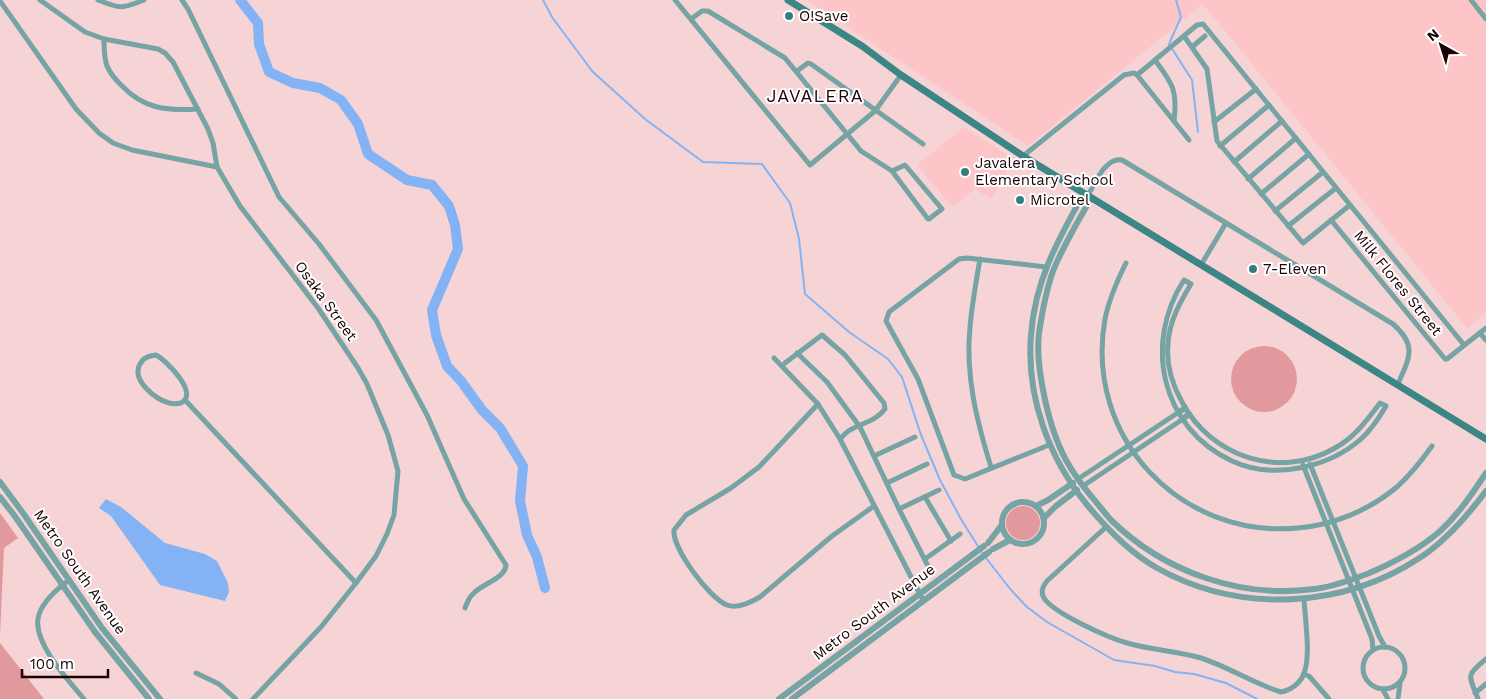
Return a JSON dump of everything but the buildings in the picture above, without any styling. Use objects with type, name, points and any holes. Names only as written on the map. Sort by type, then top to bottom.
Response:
[{"type":"main road","points":[[788,0],[862,46],[901,75],[1023,156],[1486,439]]},
{"type":"street","points":[[0,1],[76,109],[99,133],[113,143],[132,150],[217,167],[213,143],[198,109],[173,62],[166,53],[104,39],[85,32],[40,0]]},
{"type":"street","points":[[98,0],[112,6],[121,7],[130,6],[144,0]]},
{"type":"street","points":[[182,0],[279,198],[319,244],[376,320],[426,414],[464,500],[506,565],[505,570],[496,579],[472,594],[465,608]]},
{"type":"street","points":[[675,0],[808,164],[812,164],[876,111],[901,75]]},
{"type":"street","points":[[1471,0],[1486,18]]},
{"type":"street","points":[[691,19],[702,11],[708,11],[783,55],[861,151],[892,171],[928,219],[942,209],[905,165],[892,171]]},
{"type":"street","points":[[1137,75],[1200,23],[1203,24],[1464,345],[1486,328]]},
{"type":"street","points":[[1184,36],[1207,69],[1215,136],[1220,146],[1302,243],[1350,205]]},
{"type":"street","points":[[1192,47],[1205,36]]},
{"type":"street","points":[[104,39],[107,65],[117,81],[132,96],[160,108],[176,110],[198,109]]},
{"type":"street","points":[[1155,60],[1172,84],[1175,102],[1174,121]]},
{"type":"street","points":[[796,71],[808,63],[811,64],[923,144]]},
{"type":"street","points":[[1023,156],[1124,75],[1134,73],[1189,140]]},
{"type":"street","points":[[1214,122],[1256,89]]},
{"type":"street","points":[[1220,146],[1269,105]]},
{"type":"street","points":[[1234,162],[1282,121]]},
{"type":"street","points":[[1248,179],[1296,138]]},
{"type":"street","points":[[1261,194],[1309,154]]},
{"type":"street","points":[[1398,384],[1410,352],[1408,343],[1398,328],[1118,159],[1108,164],[1055,244],[1035,304],[1031,334],[1030,366],[1034,395],[1049,445],[1070,484],[1106,527],[1156,567],[1214,592],[1244,598],[1275,600],[1304,599],[1355,588],[1396,572],[1423,556],[1467,516],[1486,491]]},
{"type":"street","name":"Osaka Street","points":[[217,167],[240,206],[318,308],[368,384],[388,435],[398,471],[394,515],[376,556],[321,627],[253,699]]},
{"type":"street","points":[[1275,211],[1323,172]]},
{"type":"street","points":[[1288,226],[1336,188]]},
{"type":"street","points":[[1088,195],[1053,272],[1045,302],[1039,336],[1044,392],[1051,422],[1065,459],[1083,486],[1110,519],[1144,547],[1177,567],[1217,582],[1248,589],[1274,591],[1316,589],[1352,580],[1392,564],[1439,532],[1459,511],[1486,473]]},
{"type":"street","name":"Milk Flores Street","points":[[1331,220],[1444,358],[1447,359],[1464,345]]},
{"type":"street","points":[[1201,264],[1226,223]]},
{"type":"street","points":[[1046,267],[967,258],[954,262],[889,312],[886,321],[918,379],[954,475],[965,479],[1049,445]]},
{"type":"street","points":[[980,259],[970,328],[969,357],[972,394],[980,432],[991,467]]},
{"type":"street","points":[[1126,263],[1117,281],[1109,306],[1104,332],[1102,357],[1106,385],[1113,412],[1133,452],[1160,483],[1193,507],[1229,522],[1268,529],[1307,528],[1326,524],[1367,507],[1398,486],[1417,467],[1432,446]]},
{"type":"street","points":[[1184,280],[1191,284],[1180,303],[1170,331],[1168,360],[1171,376],[1185,408],[1215,442],[1253,460],[1279,462],[1301,460],[1334,448],[1352,437],[1380,403],[1386,406],[1376,422],[1360,440],[1339,454],[1304,467],[1278,470],[1264,469],[1234,462],[1211,449],[1200,440],[1182,419],[1164,376],[1162,342],[1167,314],[1184,280]]},
{"type":"street","points":[[1480,333],[1486,340]]},
{"type":"street","points":[[785,363],[822,335],[845,355],[864,376],[886,406],[879,415],[860,427],[849,431],[840,439]]},
{"type":"street","points":[[797,354],[827,382],[860,427],[931,572]]},
{"type":"street","points":[[156,355],[162,358],[186,387],[187,394],[184,400],[178,404],[169,403],[143,385],[138,376],[138,368],[142,360],[156,355]]},
{"type":"street","points":[[774,358],[818,404],[840,439],[923,600]]},
{"type":"street","points":[[184,400],[356,584]]},
{"type":"street","points":[[818,404],[759,467],[732,488],[686,516],[674,530],[675,544],[714,598],[728,605],[739,606],[760,597],[832,536],[874,506]]},
{"type":"street","points":[[1044,518],[1036,506],[1048,500],[1185,408]]},
{"type":"street","points":[[1001,526],[1004,534],[1010,540],[1021,544],[1035,541],[1042,532],[1044,518],[1056,506],[1075,491],[1189,414]]},
{"type":"street","points":[[874,456],[915,437]]},
{"type":"street","points":[[1308,458],[1333,522],[1372,639],[1373,650]]},
{"type":"street","points":[[1301,460],[1326,524],[1352,580]]},
{"type":"street","points":[[887,483],[927,464]]},
{"type":"street","name":"Metro South Avenue","points":[[0,482],[102,628],[160,699]]},
{"type":"street","points":[[899,509],[940,490]]},
{"type":"street","name":"Metro South Avenue","points":[[0,497],[95,632],[149,699]]},
{"type":"street","points":[[925,497],[951,541]]},
{"type":"street","name":"Metro South Avenue","points":[[988,548],[1001,526],[1003,514],[1012,504],[1024,502],[1036,506]]},
{"type":"street","points":[[1106,527],[1044,585],[1042,588],[1043,598],[1048,604],[1080,624],[1126,643],[1199,658],[1224,666],[1282,692],[1290,690],[1304,674],[1307,660],[1304,599]]},
{"type":"street","points":[[924,559],[960,534]]},
{"type":"street","name":"Metro South Avenue","points":[[779,699],[919,593],[988,548],[1010,540]]},
{"type":"street","name":"Metro South Avenue","points":[[792,699],[923,600],[978,555]]},
{"type":"street","points":[[69,580],[44,604],[38,619],[40,636],[50,657],[84,699]]},
{"type":"street","points":[[1355,588],[1386,647],[1397,652],[1404,660],[1405,672],[1400,683],[1398,699]]},
{"type":"street","points":[[1386,647],[1373,650],[1368,656],[1364,662],[1364,675],[1372,685],[1383,690],[1391,689],[1400,683]]},
{"type":"street","points":[[1477,696],[1470,676],[1472,670],[1486,659]]},
{"type":"street","points":[[196,673],[219,684],[236,699]]},
{"type":"street","points":[[1304,674],[1309,676],[1329,699]]},
{"type":"street","points":[[1477,696],[1486,684]]},
{"type":"street","points":[[1383,690],[1388,699]]},
{"type":"shaded area","points":[[807,0],[1486,0],[1486,313],[1467,328],[1203,4],[1028,146]]},
{"type":"shaded area","name":"Javalera Elementary School","points":[[964,127],[1014,159],[991,199],[975,189],[952,207],[917,165]]},
{"type":"shaded area","points":[[1258,346],[1270,346],[1282,351],[1292,361],[1297,373],[1295,392],[1282,407],[1270,412],[1258,412],[1246,407],[1236,397],[1231,385],[1231,373],[1236,361],[1246,351]]},
{"type":"shaded area","points":[[1023,506],[1035,511],[1040,523],[1035,535],[1023,540],[1011,535],[1006,523],[1011,511]]},
{"type":"shaded area","points":[[0,513],[18,538],[4,548],[0,634]]},
{"type":"shaded area","points":[[0,643],[44,699],[0,699]]},
{"type":"water","points":[[106,499],[121,507],[165,543],[205,554],[217,561],[228,583],[229,592],[225,601],[160,585],[111,516],[99,508]]},
{"type":"waterway","points":[[240,0],[258,23],[259,44],[269,72],[293,83],[320,88],[341,100],[358,124],[368,154],[407,180],[432,185],[449,206],[455,225],[458,249],[432,310],[436,335],[447,366],[461,381],[482,410],[500,428],[523,466],[520,501],[527,535],[537,557],[545,588]]},
{"type":"waterway","points":[[543,0],[552,17],[592,71],[645,119],[703,162],[762,164],[790,203],[799,239],[805,294],[849,332],[888,359],[902,377],[921,435],[940,480],[962,521],[983,554]]},
{"type":"waterway","points":[[1176,0],[1181,17],[1169,44],[1192,80],[1198,132]]},
{"type":"waterway","points":[[986,558],[1027,607],[1047,622],[1114,660],[1194,674],[1226,683],[1257,699]]},
{"type":"place","name":"O!Save","points":[[789,16]]},
{"type":"place","name":"Javalera Elementary School","points":[[965,172]]},
{"type":"place","name":"Microtel","points":[[1020,200]]},
{"type":"place","name":"7-Eleven","points":[[1253,269]]},
{"type":"district","name":"JAVALERA","points":[[815,95]]}]
